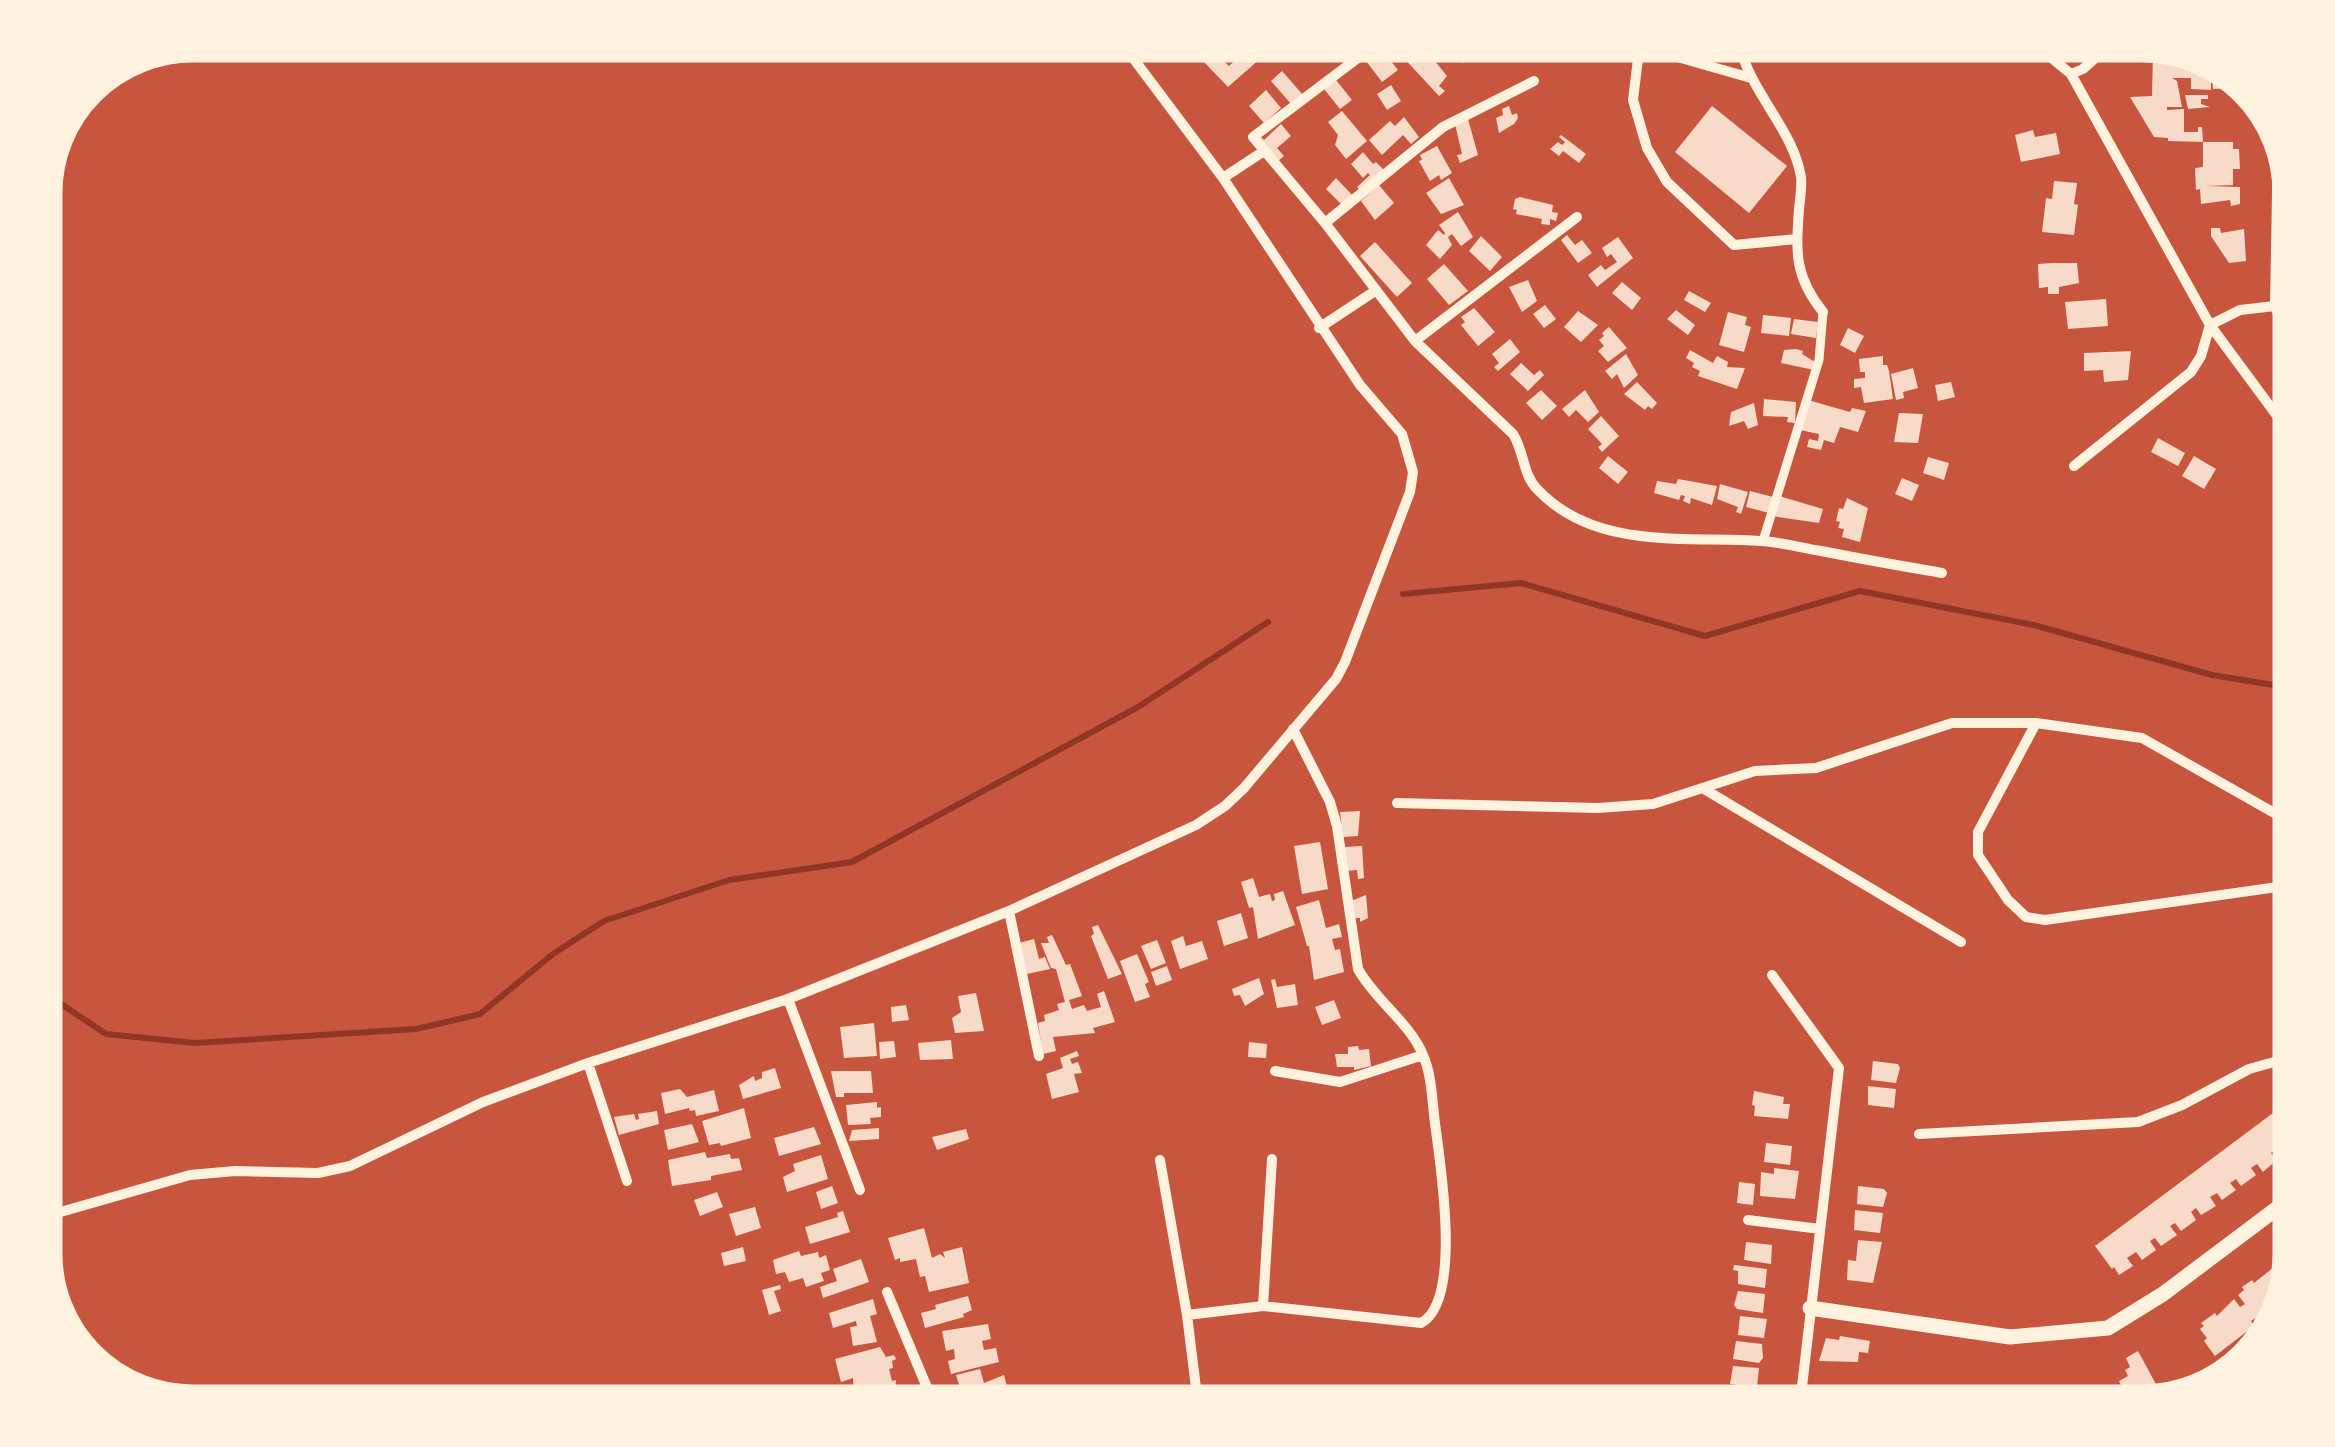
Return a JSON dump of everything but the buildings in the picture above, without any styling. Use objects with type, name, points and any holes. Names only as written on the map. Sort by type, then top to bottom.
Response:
[{"type":"street","points":[[60,1212],[190,1175],[236,1171],[318,1173],[350,1166],[483,1102],[588,1063],[788,999],[1009,911],[1196,825],[1226,806],[1323,696],[1346,662],[1414,472],[1402,434],[1360,385],[1224,178],[1135,60]]},
{"type":"street","points":[[1355,60],[1253,137],[1326,224],[1415,341],[1513,434],[1536,488],[1572,516],[1591,526],[1617,532],[1684,540],[1763,541],[1942,573]]},
{"type":"street","points":[[1638,60],[1633,100],[1647,148],[1667,182],[1734,245],[1796,238]]},
{"type":"street","points":[[1692,60],[1751,78]]},
{"type":"street","points":[[1744,60],[1793,152],[1801,179],[1798,264],[1806,292],[1822,312],[1819,360],[1763,541]]},
{"type":"street","points":[[2054,60],[2071,74],[2210,325],[2275,413]]},
{"type":"street","points":[[2071,74],[2092,60]]},
{"type":"street","points":[[1326,224],[1442,127],[1534,81]]},
{"type":"street","points":[[1224,178],[1264,151]]},
{"type":"street","points":[[1415,341],[1577,217]]},
{"type":"street","points":[[2074,466],[2191,372],[2201,356],[2210,325],[2240,310],[2274,306],[2275,264]]},
{"type":"street","points":[[1320,328],[1375,291]]},
{"type":"street","points":[[1397,803],[1598,808],[1654,804],[1754,771],[1816,768],[1952,722],[2036,723],[2142,738],[2275,813]]},
{"type":"street","points":[[2036,723],[1978,832],[1978,855],[2008,900],[2026,918],[2045,920],[2275,887]]},
{"type":"street","points":[[1187,1315],[1264,1306],[1421,1323],[1432,1313],[1444,1266],[1446,1208],[1423,1054],[1358,969],[1337,826],[1330,802],[1294,729]]},
{"type":"street","points":[[1704,788],[1961,942]]},
{"type":"street","points":[[1009,911],[1039,1056]]},
{"type":"street","points":[[1772,976],[1839,1068],[1802,1387]]},
{"type":"street","points":[[788,999],[860,1190]]},
{"type":"street","points":[[1276,1071],[1340,1082],[1423,1054]]},
{"type":"street","points":[[1920,1134],[2138,1122],[2275,1062]]},
{"type":"street","points":[[588,1063],[628,1181]]},
{"type":"street","points":[[1160,1160],[1196,1387]]},
{"type":"street","points":[[1264,1306],[1272,1160]]},
{"type":"street","points":[[1810,1308],[2010,1337],[2108,1328],[2163,1294],[2275,1210]]},
{"type":"street","points":[[1748,1220],[1820,1229]]},
{"type":"street","points":[[887,1292],[927,1387]]},
{"type":"waterway","points":[[1403,594],[1521,583],[1705,636],[1860,591],[2034,625],[2212,675],[2275,685]]},
{"type":"waterway","points":[[60,1003],[106,1034],[195,1043],[416,1029],[480,1014],[553,954],[604,921],[729,880],[852,862],[1138,707],[1268,622]]}]
